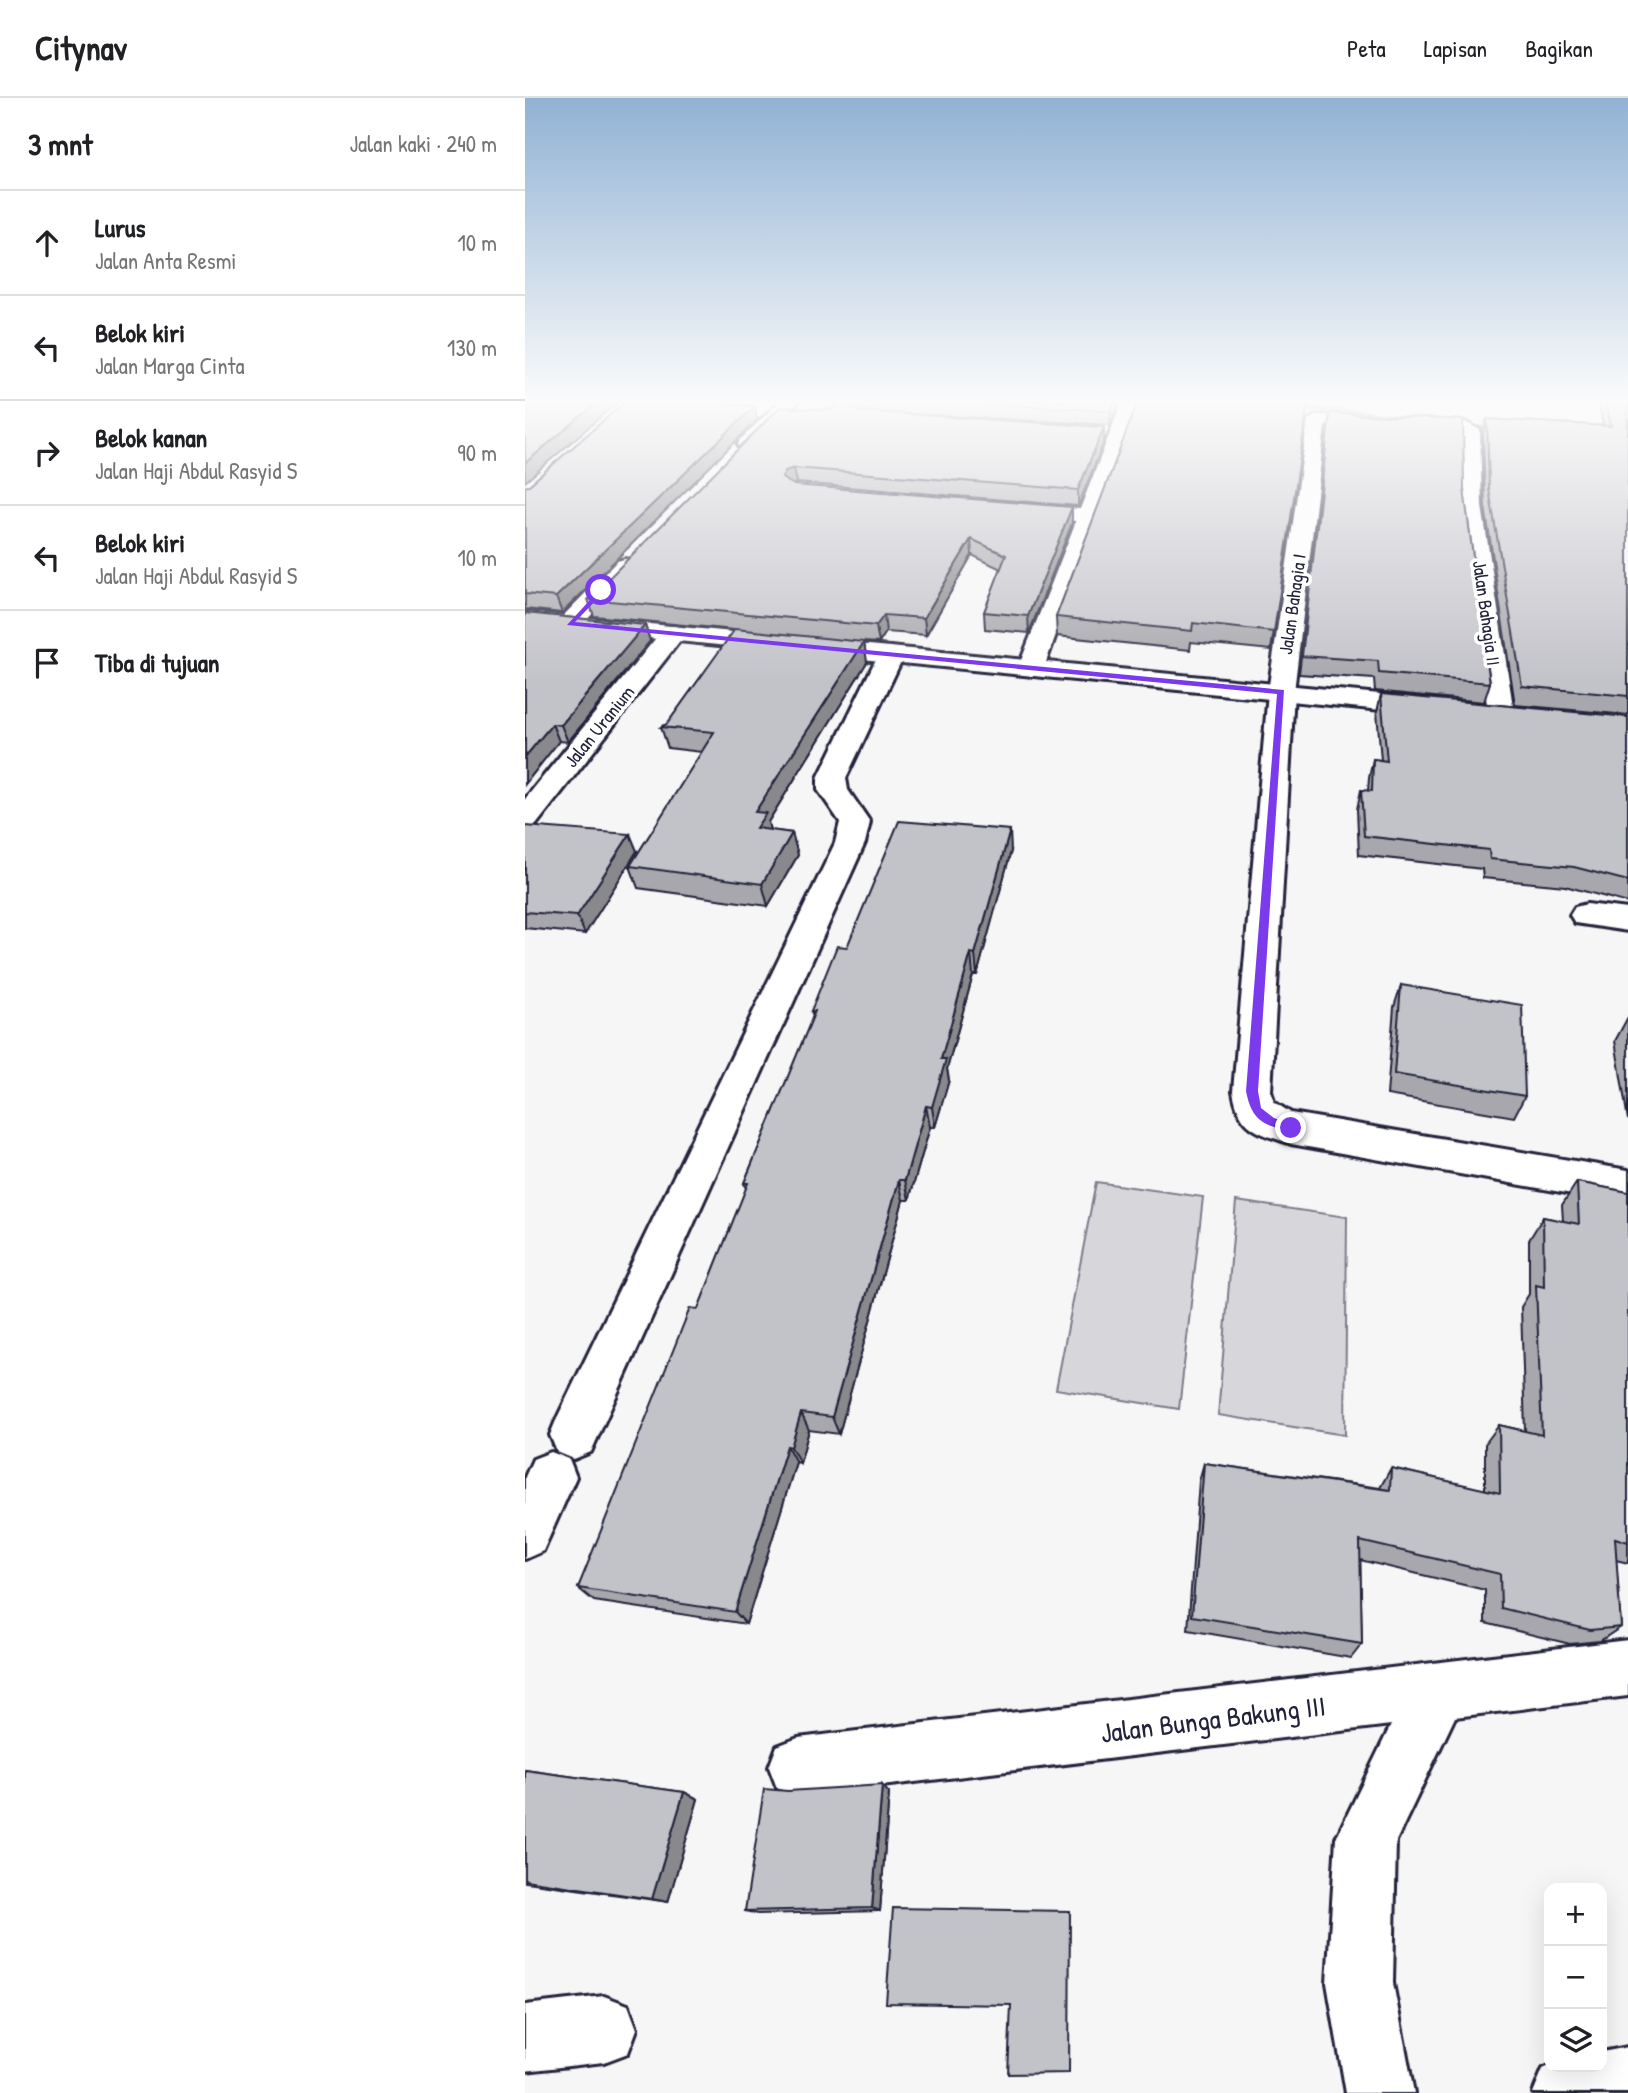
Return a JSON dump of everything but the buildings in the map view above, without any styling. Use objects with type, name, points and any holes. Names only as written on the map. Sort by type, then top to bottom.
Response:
[{"type":"street","points":[[1031,668],[1095,494]]},
{"type":"street","name":"Jalan Bahagia I","points":[[1281,692],[1307,494]]},
{"type":"street","name":"Jalan Bahagia II","points":[[1281,692],[1514,715],[1472,494]]},
{"type":"street","points":[[1005,509],[1089,516]]},
{"type":"street","points":[[570,623],[639,553]]},
{"type":"street","points":[[525,619],[1281,692],[1252,1091],[1256,1110],[1270,1121],[1291,1128],[1628,1187]]},
{"type":"street","name":"Jalan Uranium","points":[[525,819],[673,633]]},
{"type":"street","points":[[525,1533],[850,842],[855,822],[833,790],[832,778],[891,654]]},
{"type":"street","points":[[1587,915],[1628,920]]},
{"type":"street","name":"Jalan Bunga Bakung III","points":[[798,1767],[1628,1668]]},
{"type":"street","points":[[1380,2093],[1360,1983],[1367,1838],[1437,1692]]},
{"type":"street","points":[[525,2038],[604,2029]]},
{"type":"shaded area","points":[[1096,1182],[1203,1197],[1179,1409],[1056,1389]]},
{"type":"shaded area","points":[[1236,1201],[1347,1217],[1345,1435],[1218,1415]]},
{"type":"route","points":[[601,590],[570,623],[1281,692],[1252,1091],[1256,1110],[1270,1121],[1291,1128]]}]
